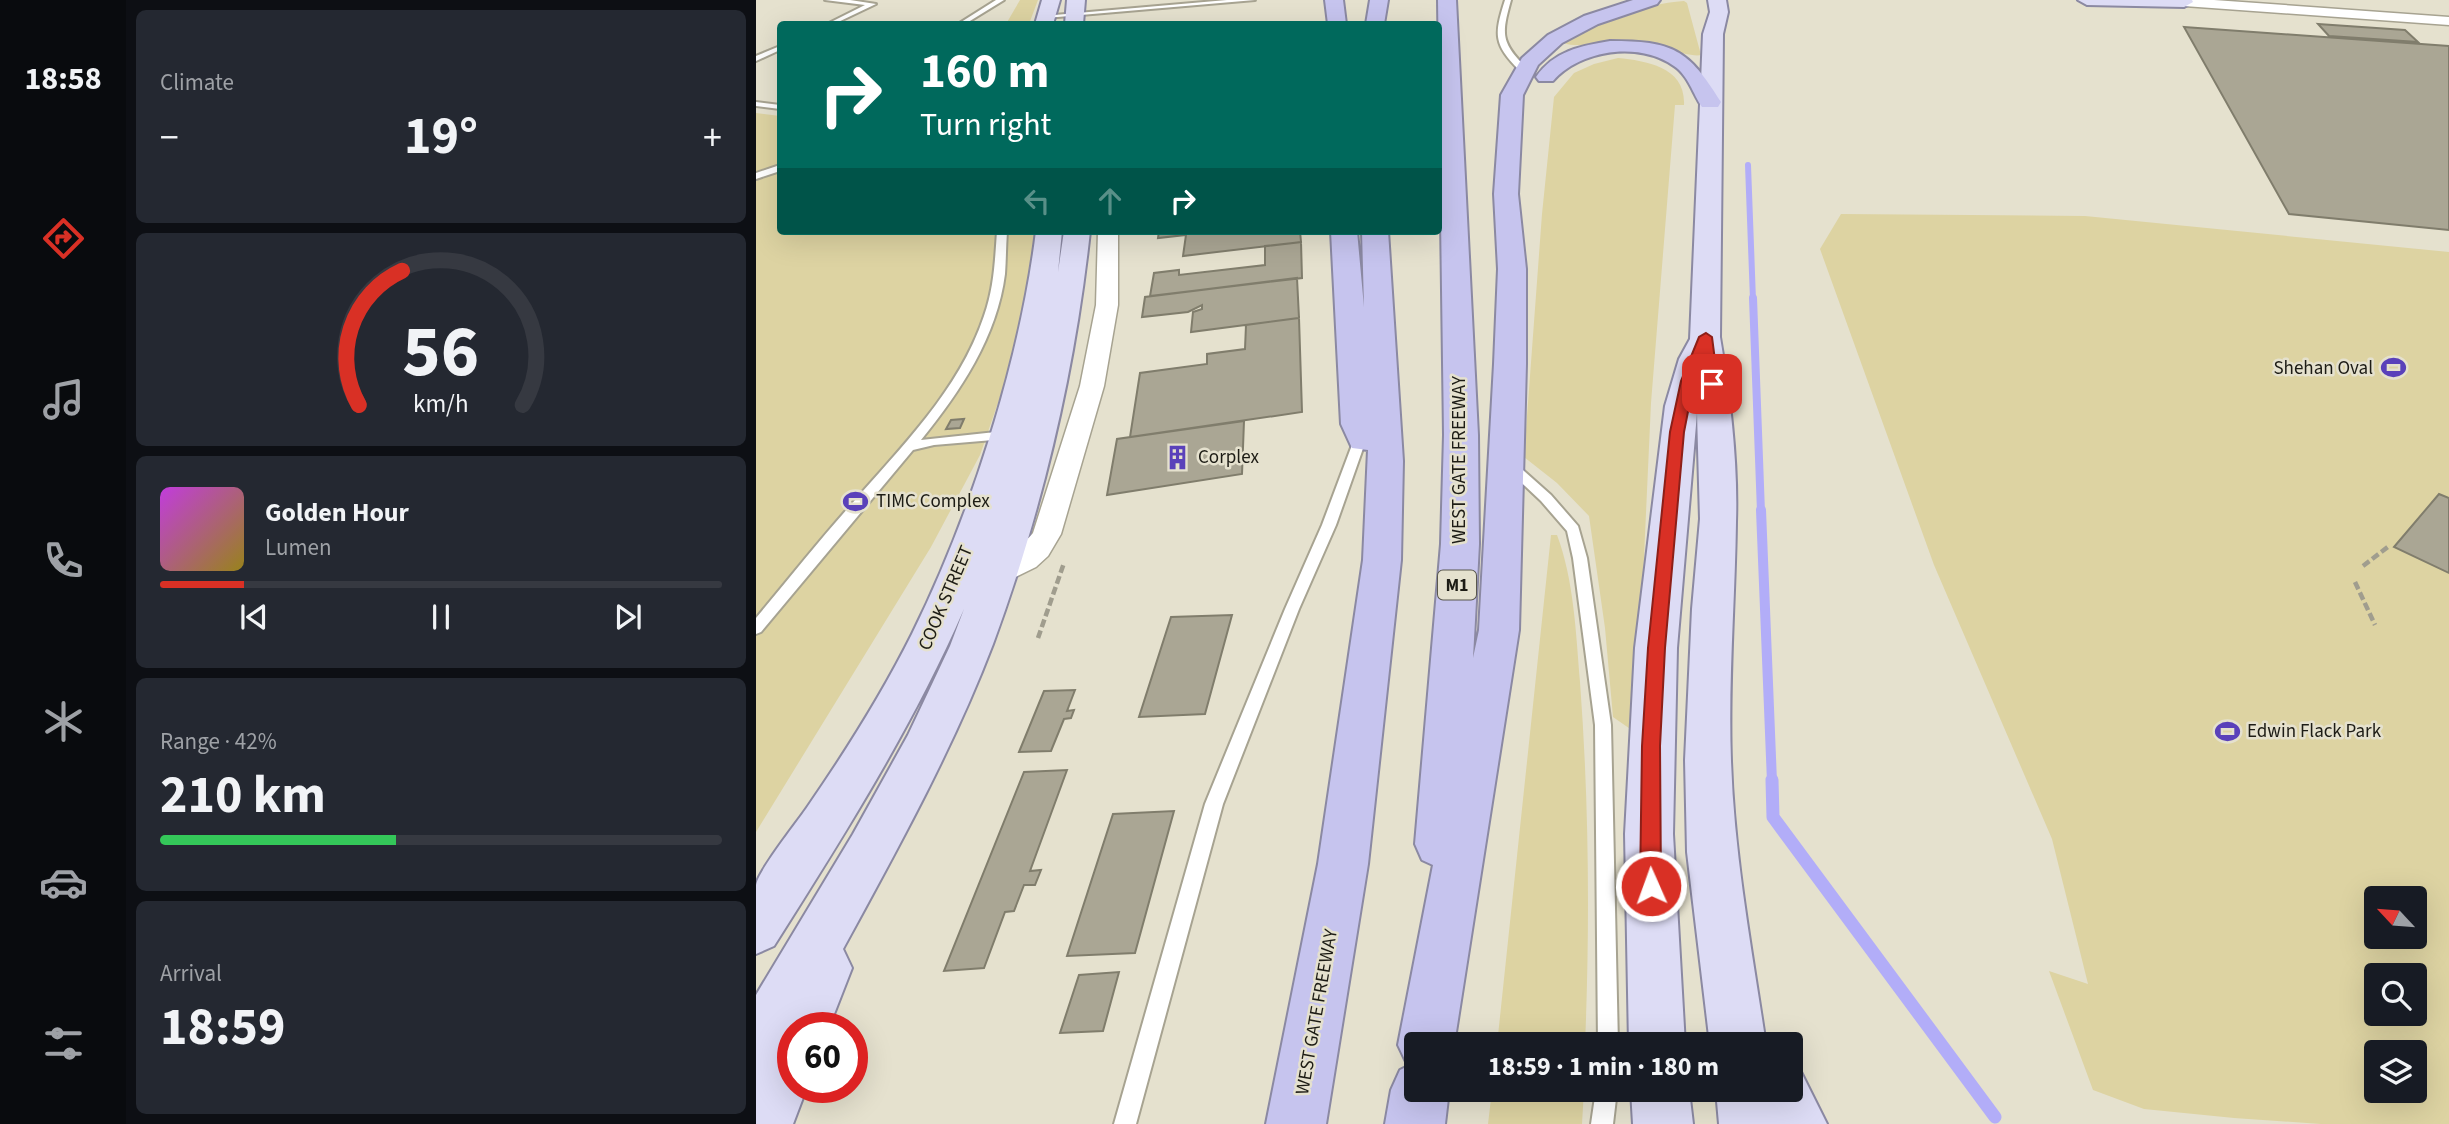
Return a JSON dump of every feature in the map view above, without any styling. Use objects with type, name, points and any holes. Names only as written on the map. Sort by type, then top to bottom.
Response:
[{"type":"highway","points":[[1375,21],[1378,0]]},
{"type":"highway","points":[[1429,1032],[1499,630],[1512,269],[1506,173],[1511,104],[1523,69],[1536,54],[1571,29],[1604,14],[1651,0]]},
{"type":"highway","name":"WEST GATE FREEWAY","points":[[1424,1032],[1460,544],[1461,435],[1448,5]]},
{"type":"highway","points":[[1324,21],[1324,15],[1335,10]]},
{"type":"highway","points":[[1539,92],[1553,67],[1569,57],[1604,48],[1634,48],[1662,53],[1684,64],[1710,102]]},
{"type":"highway","points":[[1512,269],[1529,199],[1531,176]]},
{"type":"highway","points":[[1344,235],[1358,424],[1374,449]]},
{"type":"highway","name":"WEST GATE FREEWAY","points":[[1298,1112],[1343,864],[1382,560],[1374,449],[1375,235]]},
{"type":"main road","points":[[2087,0],[2157,4],[2180,1]]},
{"type":"main road","points":[[1721,2],[1713,34],[1706,337],[1712,384],[1718,519],[1712,610],[1709,760],[1712,852],[1736,1032]]},
{"type":"main road","points":[[1700,14],[1713,34]]},
{"type":"main road","name":"COOK STREET","points":[[756,928],[861,764],[911,678],[959,575],[1005,435],[1024,365],[1083,238]]},
{"type":"main road","name":"COOK STREET","points":[[756,1048],[917,764],[972,645],[1018,511],[1043,417],[1083,238]]},
{"type":"main road","points":[[1657,1032],[1649,834],[1657,648],[1681,406],[1695,359],[1706,337]]},
{"type":"main road","points":[[807,1012],[873,845]]},
{"type":"main road","points":[[1721,922],[1756,1032]]},
{"type":"main road","points":[[763,1124],[777,1089]]},
{"type":"main road","points":[[1661,1102],[1663,1124]]},
{"type":"main road","points":[[1746,1102],[1749,1124]]},
{"type":"main road","points":[[1786,1102],[1797,1124]]},
{"type":"street","points":[[2180,1],[2449,21]]},
{"type":"lane","points":[[828,0],[873,4],[836,21]]},
{"type":"lane","points":[[966,21],[1002,0]]},
{"type":"lane","points":[[1101,12],[1132,0]]},
{"type":"lane","points":[[1079,15],[1158,4],[1252,0]]},
{"type":"lane","points":[[1508,0],[1502,18],[1500,42],[1504,52],[1523,69]]},
{"type":"lane","points":[[1047,13],[1079,15],[1158,4]]},
{"type":"lane","points":[[756,59],[777,49]]},
{"type":"lane","points":[[756,104],[777,107]]},
{"type":"lane","points":[[756,176],[777,169]]},
{"type":"lane","points":[[756,628],[853,511],[912,446],[956,387],[976,352],[995,302],[1002,235]]},
{"type":"lane","points":[[912,446],[934,441],[1005,435]]},
{"type":"lane","points":[[1125,1124],[1214,804],[1292,609],[1329,525],[1374,449]]},
{"type":"lane","points":[[1504,461],[1546,498],[1573,529],[1580,558],[1603,725],[1608,1032]]},
{"type":"lane","points":[[1602,1124],[1605,1102]]},
{"type":"path","points":[[2363,566],[2389,546]]},
{"type":"path","points":[[2355,582],[2375,625]]},
{"type":"shaded area","points":[[1020,0],[1038,0],[1030,21],[1008,21]]},
{"type":"shaded area","points":[[1684,1],[1687,3],[1701,55],[1636,42],[1578,45],[1564,43],[1621,15]]},
{"type":"shaded area","points":[[1618,58],[1652,64],[1672,74],[1683,92],[1684,105],[1675,105],[1651,403],[1636,733],[1613,717],[1605,628],[1589,516],[1557,483],[1524,457],[1542,214],[1554,97],[1574,73]]},
{"type":"shaded area","name":"TIMC Complex","points":[[756,113],[777,116],[777,235],[1040,235],[1012,362],[980,455],[931,547],[756,832]]},
{"type":"shaded area","name":"Edwin Flack Park","points":[[1841,214],[2085,216],[2449,252],[2449,1124],[2321,1124],[2234,1118],[2144,1109],[2093,1090],[2049,971],[2088,984],[2052,839],[1934,565],[1820,249]]},
{"type":"shaded area","points":[[1551,535],[1557,535],[1567,570],[1573,607],[1580,682],[1588,864],[1585,1032],[1498,1032]]},
{"type":"shaded area","points":[[1491,1102],[1583,1102],[1582,1124],[1488,1124]]},
{"type":"building","points":[[2318,24],[2405,30],[2418,42],[2329,36]]},
{"type":"building","points":[[2184,27],[2449,46],[2449,230],[2289,214]]},
{"type":"building","points":[[1158,235],[1186,235],[1158,238]]},
{"type":"building","points":[[1186,235],[1300,235],[1301,242],[1183,256]]},
{"type":"building","points":[[1301,242],[1302,278],[1150,296],[1154,273],[1179,270],[1179,275],[1265,265],[1265,246]]},
{"type":"building","points":[[1297,278],[1299,318],[1191,332],[1193,312],[1202,309],[1202,305],[1188,312],[1142,317],[1145,297]]},
{"type":"building","points":[[1299,318],[1302,412],[1130,437],[1140,373],[1207,364],[1207,354],[1245,349],[1246,325]]},
{"type":"building","points":[[964,419],[960,428],[946,429],[951,420]]},
{"type":"building","name":"Corplex","points":[[1244,421],[1242,474],[1107,495],[1117,439]]},
{"type":"building","points":[[2439,494],[2449,498],[2449,573],[2394,547]]},
{"type":"building","points":[[1232,615],[1205,714],[1139,717],[1171,617]]},
{"type":"building","points":[[1075,690],[1067,711],[1074,710],[1071,718],[1064,719],[1051,751],[1019,752],[1044,691]]},
{"type":"building","points":[[1067,770],[1030,871],[1041,870],[1035,885],[1024,885],[1014,911],[1005,912],[984,968],[944,971],[1024,772]]},
{"type":"building","points":[[1174,811],[1135,953],[1067,956],[1113,814]]},
{"type":"building","points":[[1119,972],[1103,1031],[1060,1033],[1079,975]]},
{"type":"waterway","points":[[1748,165],[1753,300]]},
{"type":"waterway","points":[[1753,298],[1761,512]]},
{"type":"waterway","points":[[1761,510],[1772,782]]},
{"type":"waterway","points":[[1772,780],[1773,817],[1995,1117]]},
{"type":"place","name":"Shehan Oval","points":[[2393,368]]},
{"type":"place","name":"Corplex","points":[[1178,457]]},
{"type":"place","name":"TIMC Complex","points":[[856,501]]},
{"type":"place","name":"Edwin Flack Park","points":[[2227,731]]},
{"type":"route","points":[[1651,886],[1651,746],[1657,648],[1677,432],[1687,381],[1706,337],[1712,384]]}]
